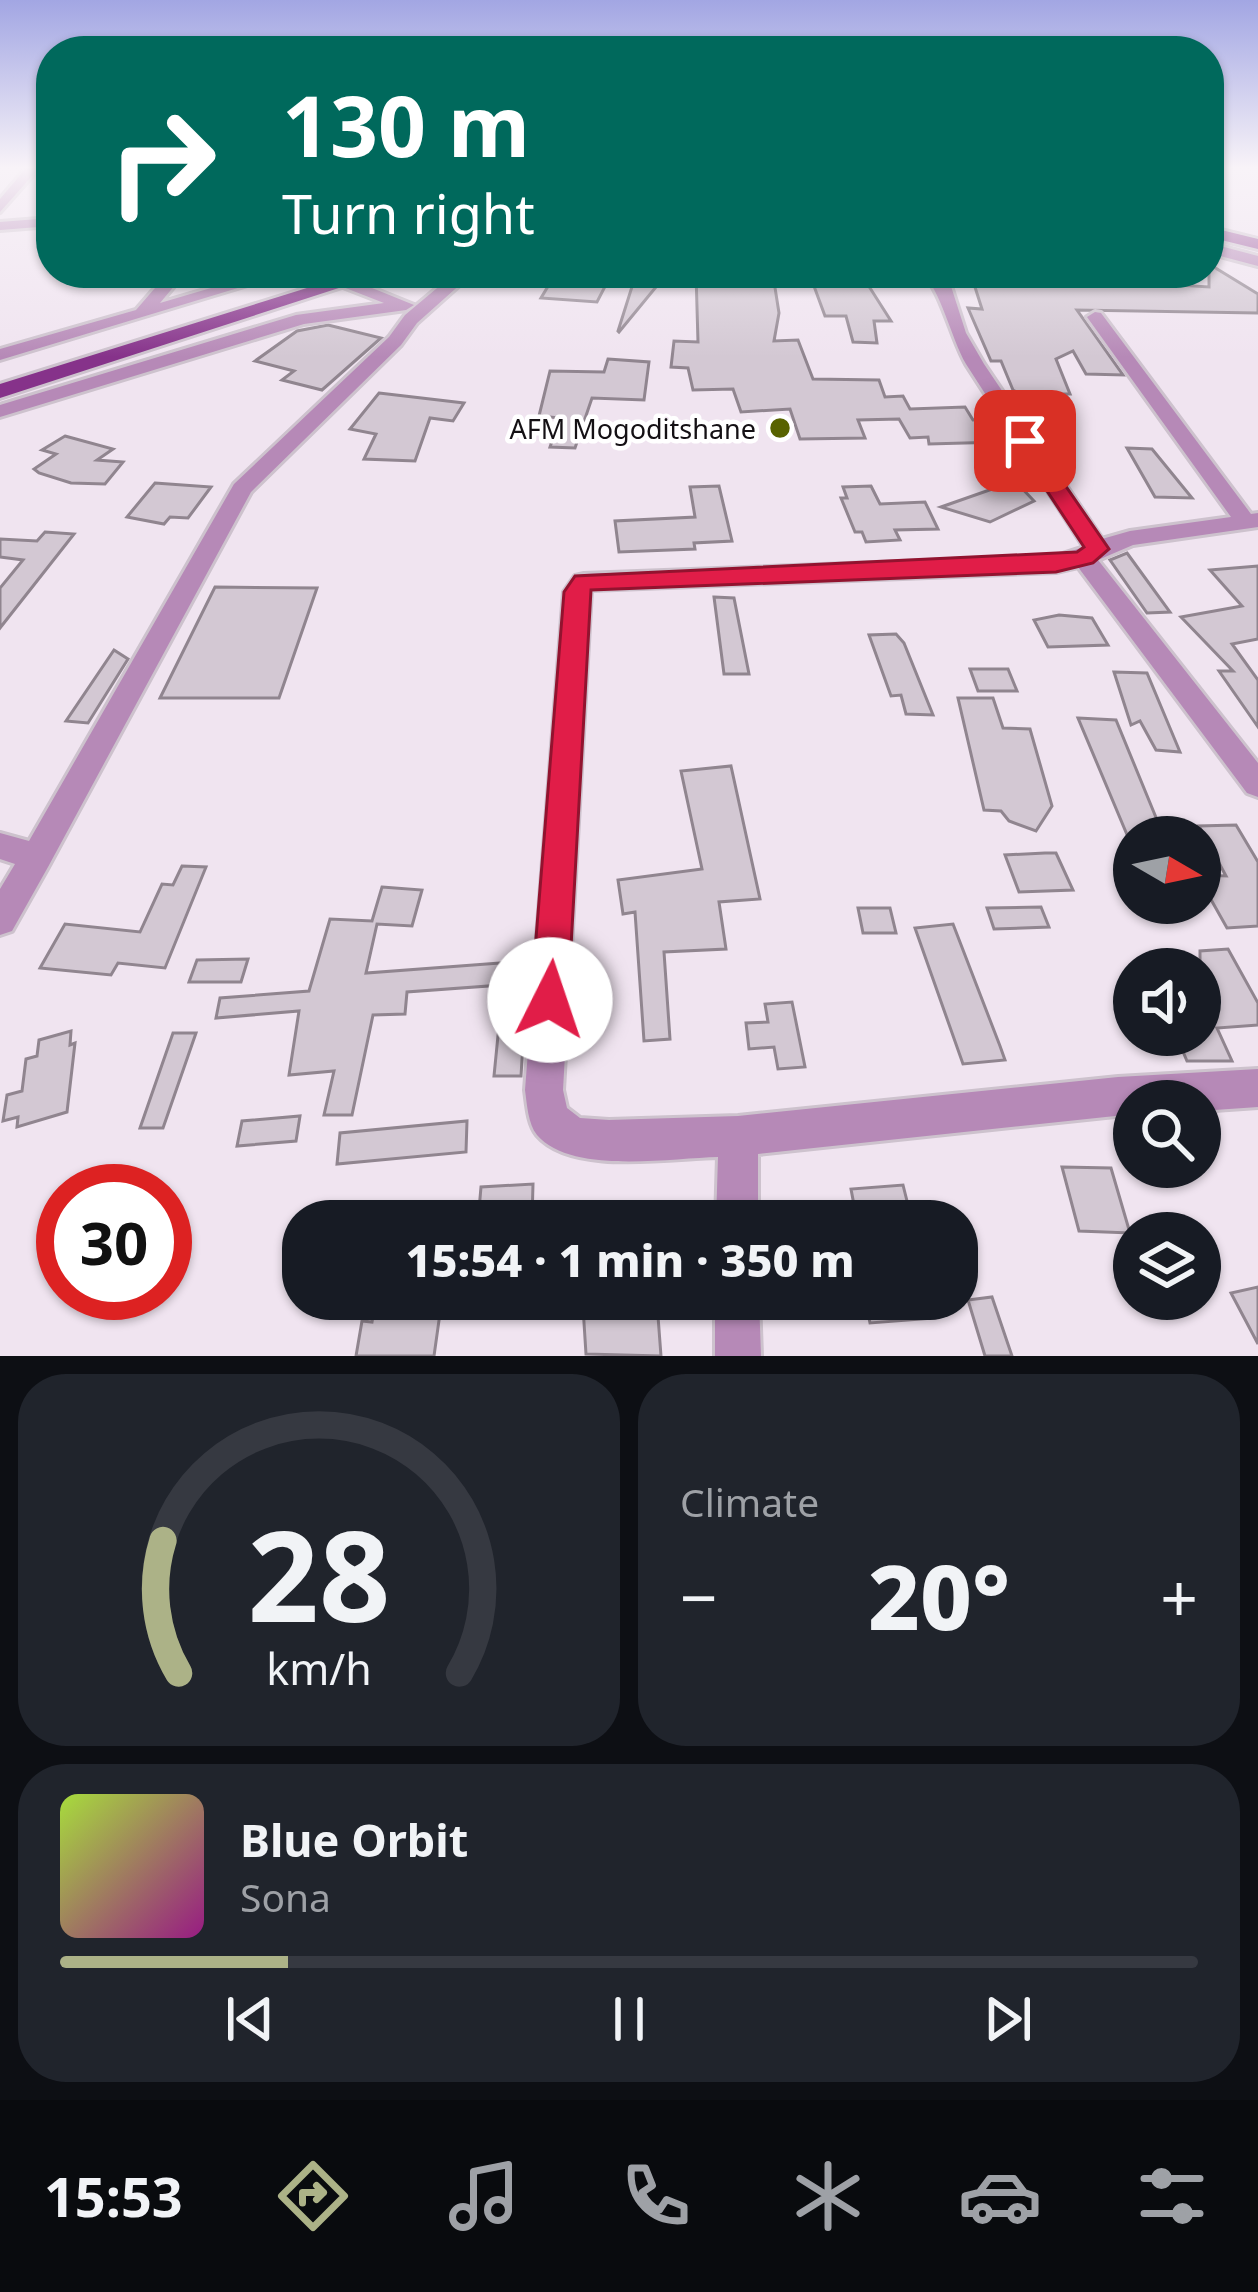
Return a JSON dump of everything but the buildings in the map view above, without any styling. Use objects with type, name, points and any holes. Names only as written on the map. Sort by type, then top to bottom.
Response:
[{"type":"main road","points":[[1224,236],[1258,244]]},
{"type":"main road","points":[[0,373],[296,288]]},
{"type":"main road","points":[[0,391],[302,288]]},
{"type":"street","points":[[1224,252],[1258,261]]},
{"type":"street","points":[[141,314],[164,288]]},
{"type":"street","points":[[0,355],[229,288]]},
{"type":"street","points":[[362,288],[413,308]]},
{"type":"street","points":[[0,920],[242,489],[395,341],[413,308],[443,288]]},
{"type":"street","points":[[944,288],[966,348],[1091,554],[1258,785]]},
{"type":"street","points":[[0,411],[302,319],[413,308]]},
{"type":"street","points":[[1096,317],[1252,521],[1130,538],[1056,564],[598,579],[584,582],[577,592],[544,1090],[550,1120],[573,1137],[738,1136],[1118,1096],[1258,1088]]},
{"type":"street","points":[[0,846],[37,856]]},
{"type":"street","points":[[737,1200],[738,1136]]},
{"type":"street","points":[[738,1320],[739,1356]]},
{"type":"place","name":"AFM Mogoditshane","points":[[780,428]]},
{"type":"route","points":[[550,1000],[577,592],[584,582],[1056,564],[1084,558],[1097,549],[1025,441]]}]
